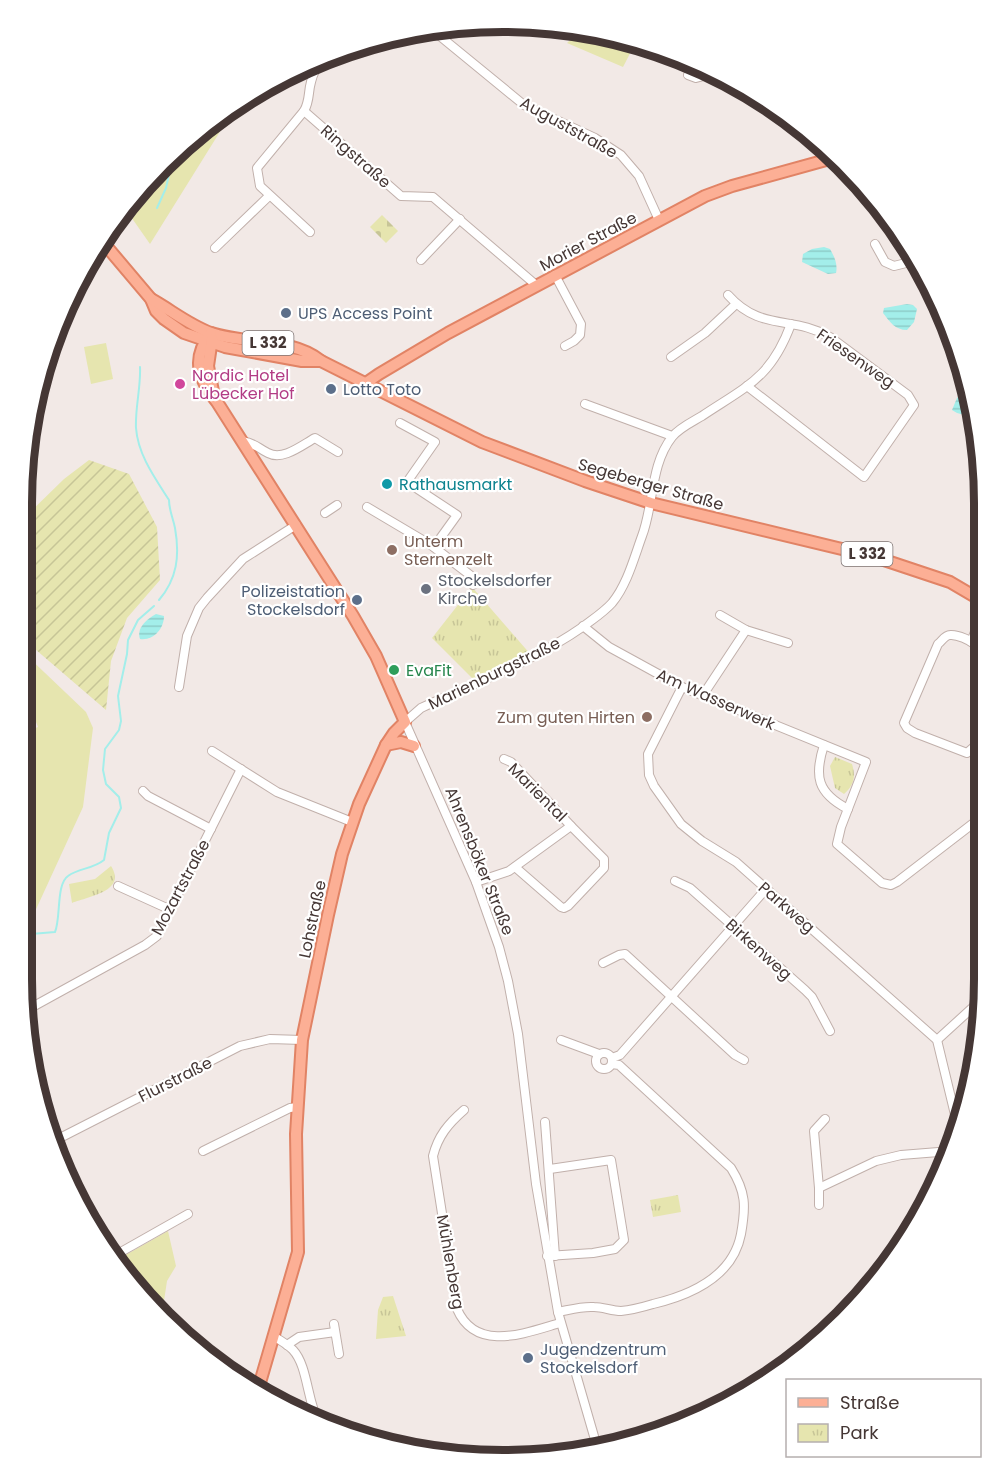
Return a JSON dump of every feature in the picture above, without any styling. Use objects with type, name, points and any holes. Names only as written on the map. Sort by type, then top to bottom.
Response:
[{"type":"main road","name":"Morier Straße","points":[[366,383],[440,338],[536,285],[705,196],[826,160]]},
{"type":"main road","name":"Segeberger Straße","points":[[107,247],[151,299],[156,311],[184,333],[209,339],[293,347],[311,353],[321,361],[482,442],[592,484],[651,503],[875,556],[950,582],[974,596]]},
{"type":"main road","name":"Ahrensböker Straße","points":[[209,339],[199,352],[199,367],[206,389],[217,402],[296,525],[371,646],[405,722]]},
{"type":"main road","name":"Lohstraße","points":[[260,1382],[298,1252],[296,1134],[302,1040],[330,905],[352,822],[386,745],[405,722]]},
{"type":"main road","points":[[386,745],[401,742],[414,746]]},
{"type":"street","name":"Auguststraße","points":[[440,36],[524,105],[595,138],[621,155],[639,176],[659,220]]},
{"type":"street","points":[[310,232],[260,186],[257,168],[304,111],[308,104],[311,80],[315,70]]},
{"type":"street","points":[[688,75],[696,78],[703,76]]},
{"type":"street","name":"Ringstraße","points":[[304,111],[402,196],[433,197],[536,285]]},
{"type":"street","points":[[215,248],[269,196]]},
{"type":"street","points":[[421,260],[460,219]]},
{"type":"street","points":[[875,244],[885,262],[894,266],[907,263]]},
{"type":"street","points":[[555,275],[581,324],[580,335],[565,346]]},
{"type":"street","name":"Friesenweg","points":[[728,295],[736,304],[758,318],[802,324],[817,329],[908,395],[914,405],[864,477],[747,386]]},
{"type":"street","points":[[671,357],[705,333],[736,304]]},
{"type":"street","points":[[585,405],[672,436],[756,381],[783,347],[791,324]]},
{"type":"street","points":[[400,423],[435,442],[407,482],[457,515],[434,547]]},
{"type":"street","name":"Marienburgstraße","points":[[405,722],[421,708],[535,656],[584,626],[608,608],[617,596],[636,555],[648,521],[653,485],[662,453],[672,436]]},
{"type":"street","points":[[242,441],[255,444],[269,454],[282,456],[315,438],[338,452]]},
{"type":"street","points":[[326,513],[337,505]]},
{"type":"street","points":[[368,507],[434,547],[470,575],[473,585]]},
{"type":"street","points":[[179,687],[183,648],[199,608],[243,559],[296,525]]},
{"type":"street","points":[[720,615],[746,630],[788,643]]},
{"type":"street","name":"Am Wasserwerk","points":[[584,626],[609,647],[682,687],[866,762],[848,809]]},
{"type":"street","points":[[703,695],[746,630]]},
{"type":"street","points":[[974,644],[951,634],[938,644],[904,723],[915,733],[967,753],[974,747]]},
{"type":"street","points":[[971,642],[974,634]]},
{"type":"street","name":"Parkweg","points":[[682,687],[648,754],[650,775],[654,786],[681,824],[702,841],[736,862],[937,1040]]},
{"type":"street","name":"Ahrensböker Straße","points":[[405,722],[476,882],[499,947],[514,1007],[560,1323],[595,1440]]},
{"type":"street","points":[[824,745],[818,766],[822,787],[835,802],[848,809],[837,844],[882,883],[891,885],[902,879],[974,824]]},
{"type":"street","points":[[212,750],[285,796],[352,822]]},
{"type":"street","name":"Mariental","points":[[504,759],[511,762],[606,864],[564,908],[515,867]]},
{"type":"street","name":"Mozartstraße","points":[[33,1007],[151,941],[156,936],[241,769]]},
{"type":"street","points":[[143,791],[148,796],[211,829]]},
{"type":"street","name":"Mariental","points":[[476,882],[515,867],[571,826]]},
{"type":"street","name":"Birkenweg","points":[[675,881],[690,888],[805,990],[831,1031]]},
{"type":"street","points":[[118,886],[171,910]]},
{"type":"street","points":[[599,1054],[596,1058],[598,1067],[606,1069],[766,889]]},
{"type":"street","points":[[603,963],[625,954],[735,1055],[744,1060]]},
{"type":"street","points":[[954,1110],[937,1040],[972,1008]]},
{"type":"street","name":"Flurstraße","points":[[59,1138],[240,1046],[270,1038],[302,1040]]},
{"type":"street","points":[[558,1312],[591,1306],[622,1311],[692,1292],[721,1271],[732,1258],[740,1240],[745,1203],[741,1184],[731,1168],[612,1061],[609,1054],[599,1054],[561,1040]]},
{"type":"street","points":[[203,1151],[290,1108],[297,1107]]},
{"type":"street","name":"Mühlenberg","points":[[464,1110],[444,1128],[436,1143],[434,1156],[457,1309],[472,1330],[491,1337],[560,1323]]},
{"type":"street","points":[[819,1204],[814,1131],[825,1119]]},
{"type":"street","name":"Ahrensböker Straße","points":[[545,1122],[550,1169],[551,1256]]},
{"type":"street","points":[[819,1188],[876,1161],[900,1155],[941,1152]]},
{"type":"street","points":[[550,1169],[611,1160],[624,1240],[615,1249],[551,1256]]},
{"type":"street","points":[[120,1252],[188,1214]]},
{"type":"street","points":[[287,1345],[299,1337],[334,1328],[339,1354]]},
{"type":"street","points":[[273,1336],[287,1345],[300,1360],[312,1409]]},
{"type":"green space","points":[[573,37],[632,50],[623,67],[567,43]]},
{"type":"green space","points":[[226,122],[150,244],[130,215],[169,169],[192,148]]},
{"type":"green space","points":[[382,215],[398,231],[386,243],[370,227]]},
{"type":"green space","points":[[106,343],[113,379],[91,384],[84,347]]},
{"type":"green space","points":[[89,460],[129,474],[157,527],[160,580],[127,618],[111,661],[106,710],[32,646],[32,510],[64,479]]},
{"type":"green space","points":[[472,587],[532,656],[475,681],[432,638]]},
{"type":"green space","points":[[32,661],[86,712],[93,728],[83,807],[32,918],[32,729],[38,727],[32,712]]},
{"type":"green space","points":[[835,757],[852,764],[854,777],[844,794],[835,788],[830,766]]},
{"type":"green space","points":[[111,866],[115,874],[110,887],[96,895],[72,903],[69,884],[95,879]]},
{"type":"green space","points":[[678,1195],[681,1212],[653,1217],[650,1200]]},
{"type":"green space","points":[[168,1231],[176,1266],[167,1281],[163,1306],[148,1289],[123,1257]]},
{"type":"green space","points":[[393,1296],[406,1336],[376,1339],[378,1310],[383,1297]]},
{"type":"water","points":[[824,247],[830,249],[833,254],[836,273],[828,274],[802,262],[803,254],[812,249]]},
{"type":"water","points":[[907,304],[917,309],[914,322],[907,330],[903,330],[896,327],[883,313],[884,308]]},
{"type":"water","points":[[960,395],[965,415],[952,410]]},
{"type":"water","points":[[156,614],[164,616],[160,630],[149,638],[140,639],[141,628]]},
{"type":"waterway","points":[[157,208],[166,188],[170,168]]},
{"type":"waterway","points":[[140,367],[137,438],[148,466],[169,500],[177,548],[176,567],[170,584],[159,600]]},
{"type":"waterway","points":[[32,934],[55,932],[64,880],[72,873],[104,860],[109,833],[121,808],[119,797],[106,784],[103,770],[105,749],[119,730],[121,721],[118,696],[128,640],[138,620],[154,606]]},
{"type":"place","name":"UPS Access Point","points":[[286,313]]},
{"type":"place","name":"Nordic Hotel Lübecker Hof","points":[[180,384]]},
{"type":"place","name":"Lotto Toto","points":[[331,389]]},
{"type":"place","name":"Rathausmarkt","points":[[387,484]]},
{"type":"place","name":"Unterm Sternenzelt","points":[[392,550]]},
{"type":"place","name":"Stockelsdorfer Kirche","points":[[426,589]]},
{"type":"place","name":"Polizeistation Stockelsdorf","points":[[357,600]]},
{"type":"place","name":"EvaFit","points":[[394,670]]},
{"type":"place","name":"Zum guten Hirten","points":[[647,717]]},
{"type":"place","name":"Jugendzentrum Stockelsdorf","points":[[528,1358]]}]
